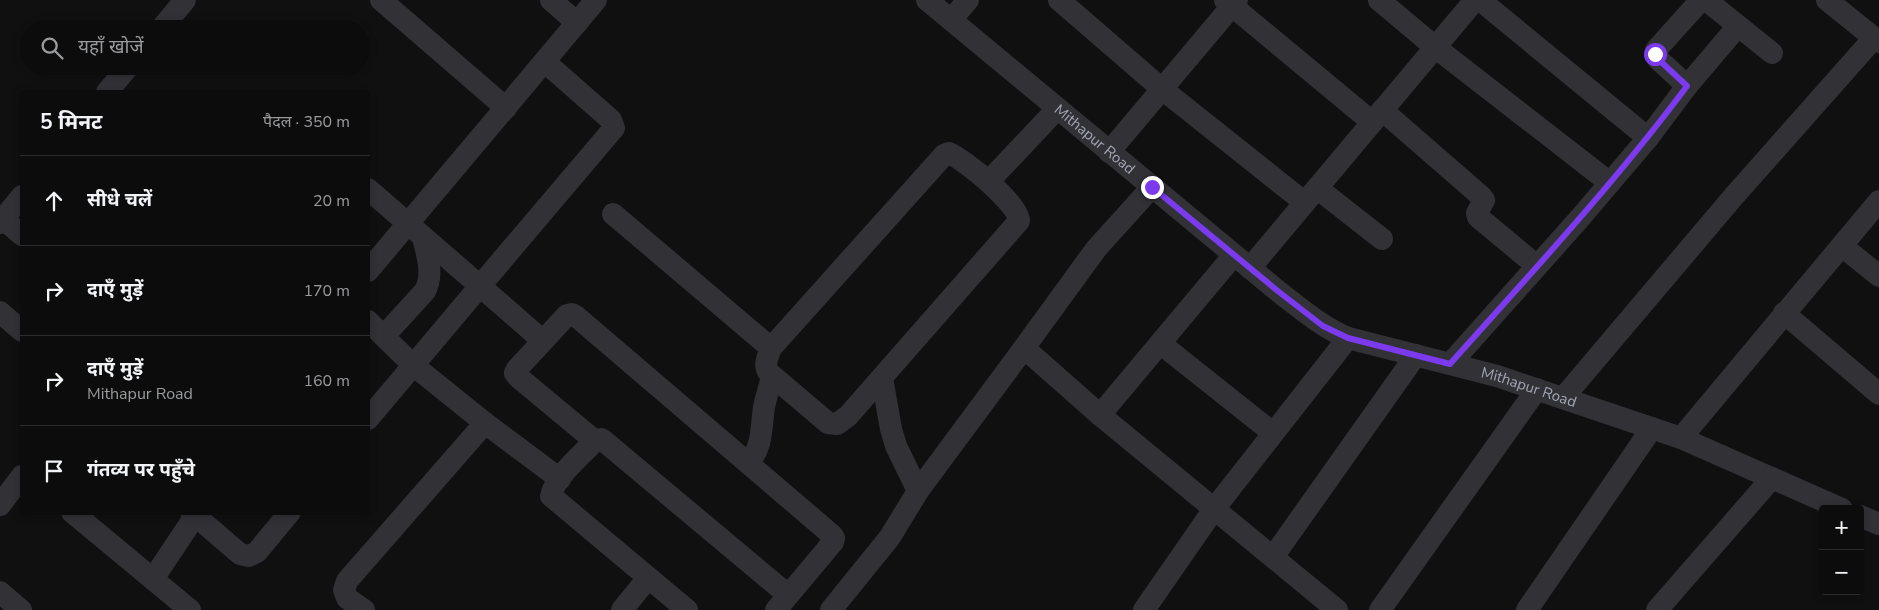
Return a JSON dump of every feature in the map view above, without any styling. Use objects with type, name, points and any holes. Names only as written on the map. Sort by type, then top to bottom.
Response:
[{"type":"street","points":[[168,20],[185,0]]},
{"type":"street","points":[[381,0],[506,108]]},
{"type":"street","points":[[551,0],[577,23]]},
{"type":"street","points":[[370,270],[415,230],[506,108],[596,0]]},
{"type":"street","name":"Mithapur Road","points":[[927,0],[1109,152],[1323,326],[1348,338],[1497,376],[1681,438],[1833,505]]},
{"type":"street","points":[[951,20],[968,0]]},
{"type":"street","points":[[1059,0],[1162,89],[1310,195],[1382,239]]},
{"type":"street","points":[[1379,0],[1435,47],[1610,184]]},
{"type":"street","points":[[1100,415],[1161,344],[1310,195],[1475,0]]},
{"type":"street","points":[[1480,0],[1648,138]]},
{"type":"street","points":[[1687,86],[1655,54],[1656,50],[1701,0]]},
{"type":"street","points":[[1706,0],[1772,53]]},
{"type":"street","points":[[1563,398],[1728,204],[1876,40],[1827,0]]},
{"type":"street","points":[[1109,152],[1231,2],[1482,197],[1484,200],[1477,213],[1478,217],[1537,266]]},
{"type":"street","points":[[1450,364],[1610,184],[1687,86],[1738,26]]},
{"type":"street","points":[[370,417],[614,128],[611,120],[545,62]]},
{"type":"street","points":[[110,90],[122,75]]},
{"type":"street","points":[[989,181],[1057,108]]},
{"type":"street","points":[[952,154],[989,181],[1019,216],[1019,221],[848,416],[840,423],[828,423],[772,376],[766,367],[772,348],[944,155],[952,154]]},
{"type":"street","points":[[831,610],[890,537],[918,491],[1096,249],[1152,187]]},
{"type":"street","points":[[370,191],[542,340]]},
{"type":"street","points":[[20,198],[2,221],[20,234]]},
{"type":"street","points":[[1681,438],[1879,201]]},
{"type":"street","points":[[613,214],[772,348]]},
{"type":"street","points":[[415,230],[430,270],[428,286],[425,291],[376,328],[414,364],[485,423],[560,478]]},
{"type":"street","points":[[1842,246],[1879,276]]},
{"type":"street","points":[[0,312],[20,329]]},
{"type":"street","points":[[1784,313],[1879,394]]},
{"type":"street","points":[[595,440],[516,374],[517,369],[542,340],[567,315],[572,314],[577,317],[834,538],[833,542],[782,603],[604,441],[601,439],[595,440],[560,478],[552,491],[552,497],[687,610]]},
{"type":"street","points":[[1144,610],[1214,509],[1348,338]]},
{"type":"street","points":[[1161,344],[1273,433]]},
{"type":"street","points":[[1024,348],[1100,415],[1337,610]]},
{"type":"street","points":[[1273,558],[1416,355]]},
{"type":"street","points":[[748,463],[755,456],[758,448],[772,376]]},
{"type":"street","points":[[882,378],[896,446],[918,491]]},
{"type":"street","points":[[1380,610],[1537,389]]},
{"type":"street","points":[[364,610],[347,598],[344,590],[347,581],[485,423]]},
{"type":"street","points":[[1527,610],[1652,428]]},
{"type":"street","points":[[1658,610],[1772,478]]},
{"type":"street","points":[[0,505],[20,479]]},
{"type":"street","points":[[76,515],[190,610]]},
{"type":"street","points":[[153,580],[192,515]]},
{"type":"street","points":[[194,515],[240,554],[249,556],[257,552],[288,515]]},
{"type":"street","points":[[1864,518],[1879,524]]},
{"type":"street","points":[[622,610],[648,578]]},
{"type":"street","points":[[0,592],[21,610]]},
{"type":"route","points":[[1152,187],[1323,326],[1348,338],[1450,364],[1580,218],[1648,138],[1687,86],[1655,54]]}]
